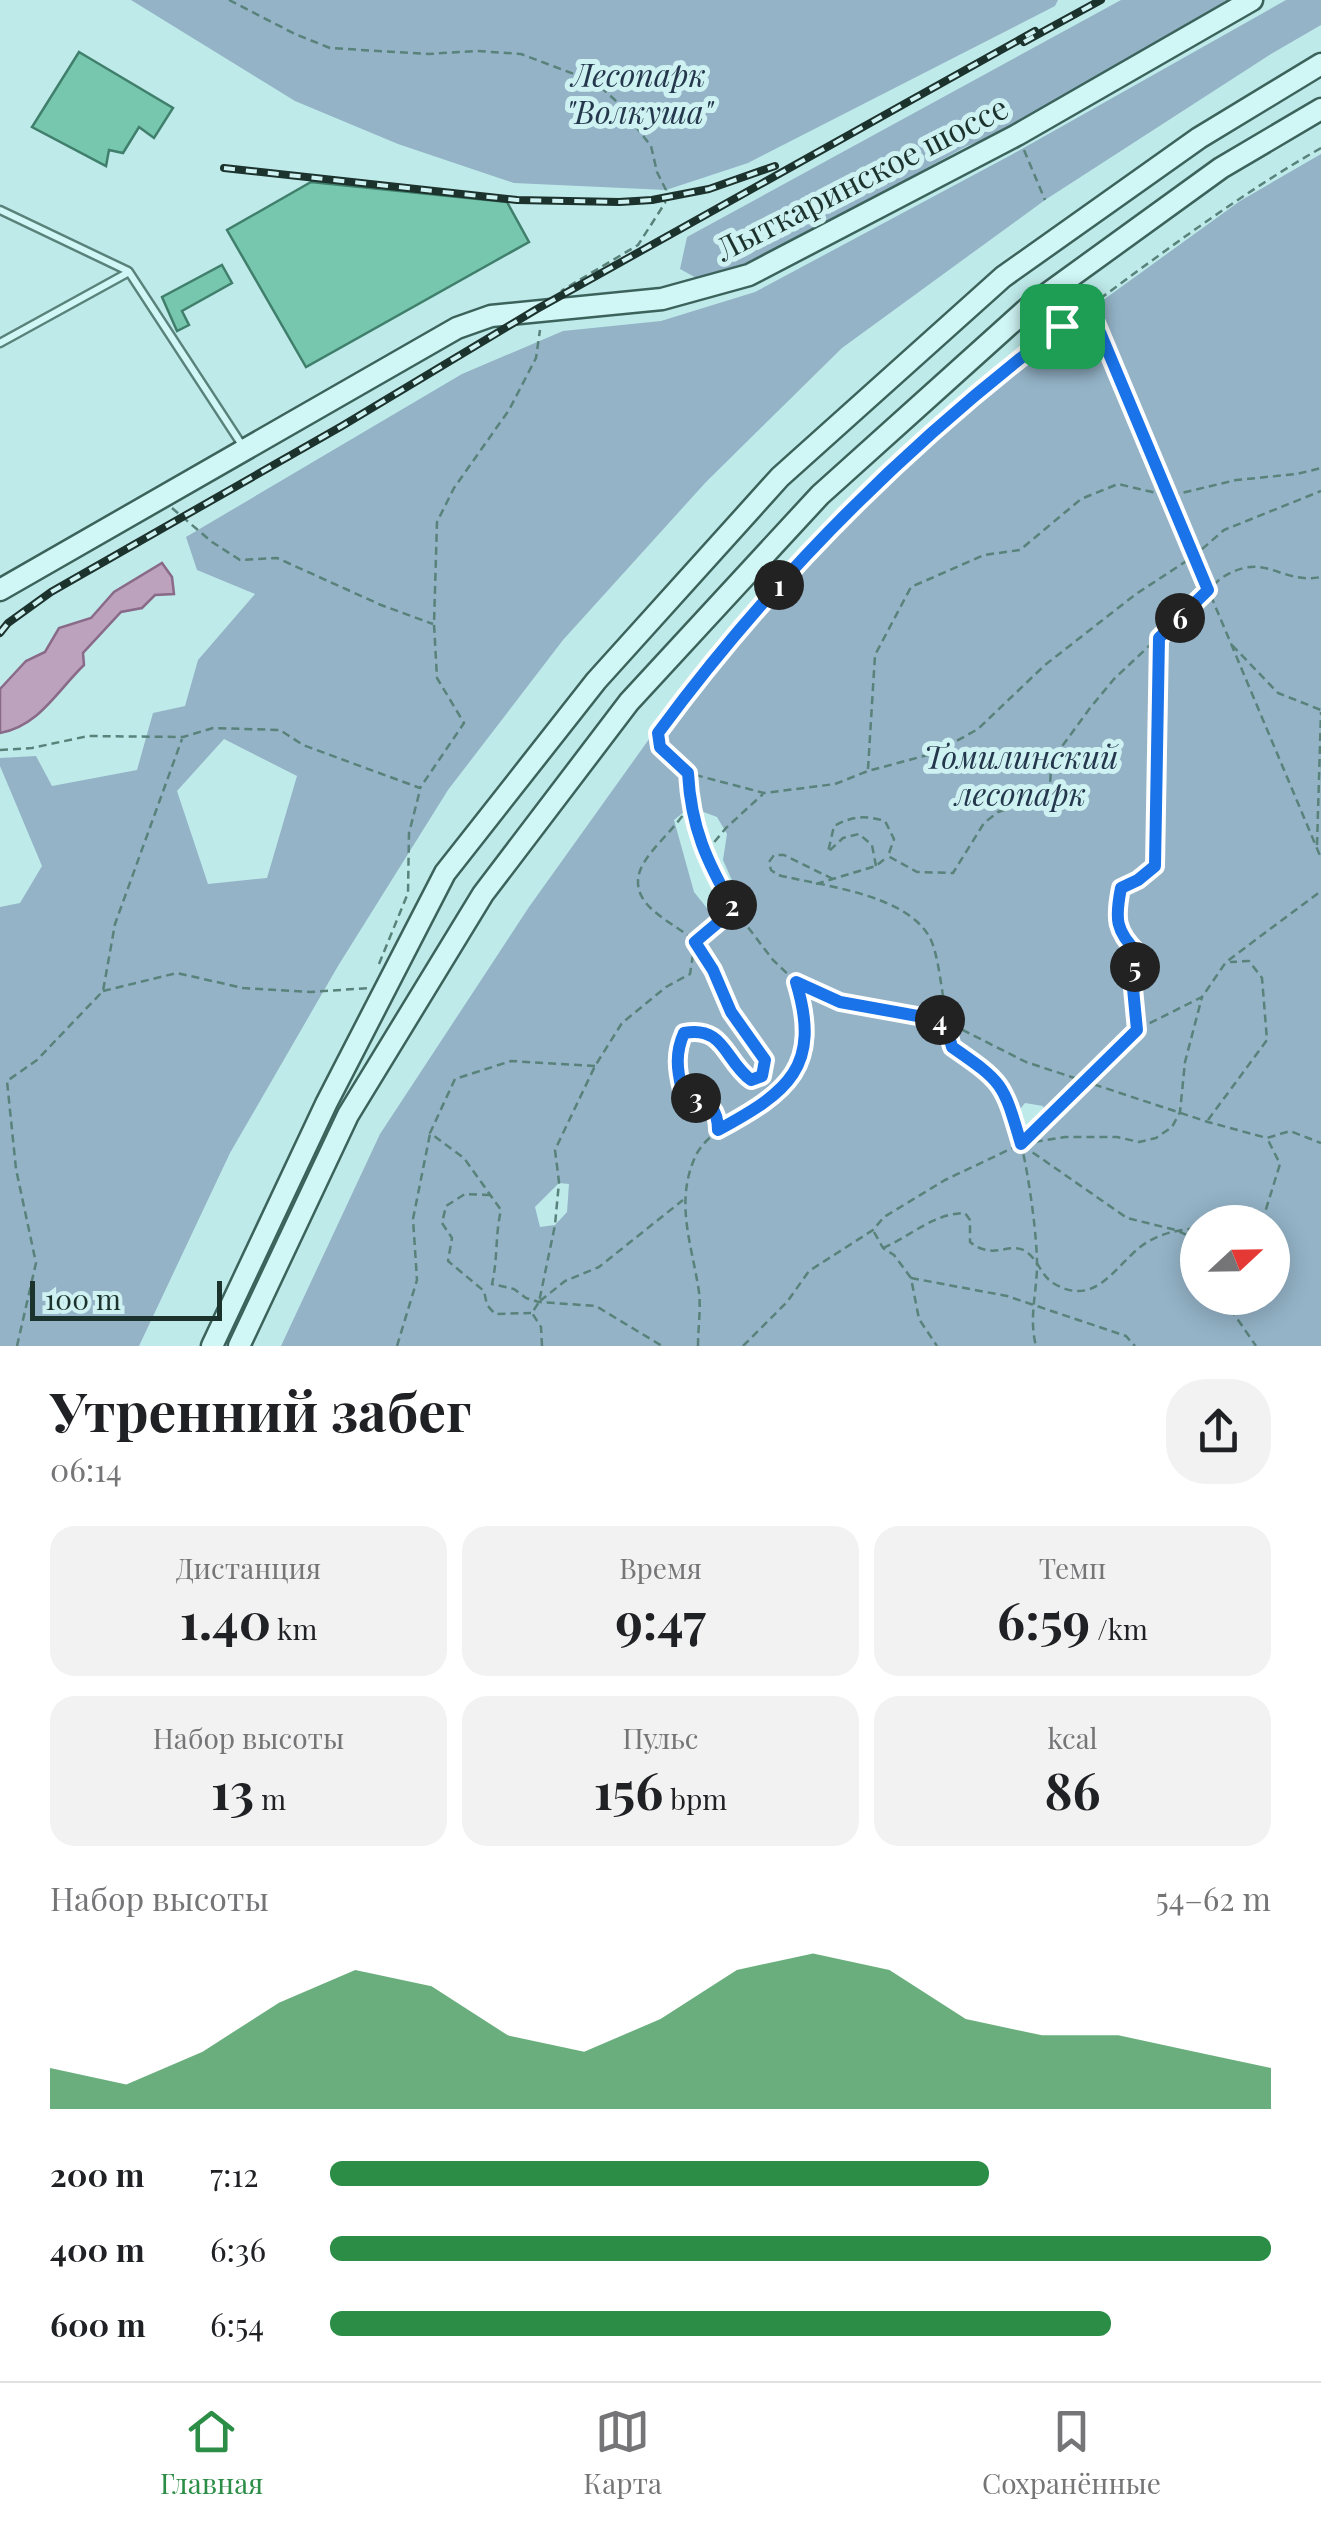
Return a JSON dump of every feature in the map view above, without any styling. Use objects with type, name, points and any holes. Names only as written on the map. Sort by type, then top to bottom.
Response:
[{"type":"main road","name":"Лыткаринское шоссе","points":[[0,590],[457,328],[547,303],[662,299],[749,275],[1017,135],[1252,0]]},
{"type":"main road","points":[[212,1346],[326,1104],[445,873],[596,682],[780,477],[1003,277],[1198,138],[1321,64]]},
{"type":"main road","points":[[239,1346],[348,1115],[483,894],[629,702],[820,495],[1030,306],[1221,168],[1321,109]]},
{"type":"lane","points":[[0,210],[129,272],[245,451]]},
{"type":"lane","points":[[0,342],[129,272]]},
{"type":"path","points":[[229,0],[330,48],[521,54],[594,82],[615,100],[650,146],[666,190],[665,203],[638,245],[547,303],[536,358],[509,410],[454,488],[437,522],[437,678],[464,723],[420,788],[409,833],[408,893],[379,960],[380,973]]},
{"type":"path","points":[[1017,135],[1045,200]]},
{"type":"path","points":[[1321,148],[1270,179],[1089,306],[951,414],[850,510],[716,656],[658,733],[660,747],[688,773],[764,793],[835,784],[935,754],[978,729],[1045,665],[1224,530],[1321,492]]},
{"type":"path","points":[[1089,306],[1321,858]]},
{"type":"path","points":[[868,771],[875,655],[911,588],[984,555],[1020,550],[1081,499],[1118,484],[1169,496],[1236,480],[1321,468]]},
{"type":"path","points":[[166,503],[240,560],[277,558],[381,605],[434,624]]},
{"type":"path","points":[[888,856],[917,872],[953,873],[984,823],[998,812],[1042,797],[1050,785],[1057,757],[1114,679],[1208,590],[1237,568],[1253,565],[1310,579],[1321,577]]},
{"type":"path","points":[[1137,1030],[1132,978],[1138,953],[1122,937],[1115,918],[1121,888],[1155,866],[1159,638]]},
{"type":"path","points":[[1231,644],[1278,693],[1321,711],[1317,848]]},
{"type":"path","points":[[0,750],[32,748],[88,736],[182,737],[213,728],[280,730],[314,750],[420,788]]},
{"type":"path","points":[[103,991],[115,924],[182,737]]},
{"type":"path","points":[[688,773],[690,804],[704,855],[734,909],[796,982],[840,1002],[945,1021],[1026,1062],[1208,1122],[1267,1138],[1290,1131],[1321,1144]]},
{"type":"path","points":[[704,855],[764,793]]},
{"type":"path","points":[[690,804],[684,817],[645,861],[638,881],[641,897],[695,942],[713,970],[731,1012],[765,1060],[762,1076],[751,1080],[716,1038],[700,1030],[684,1033],[677,1066],[682,1090],[710,1103],[718,1114],[718,1130]]},
{"type":"path","points":[[815,884],[876,866],[888,856],[894,838],[885,821],[852,817],[834,826],[828,852],[843,838],[859,834],[872,845],[876,866]]},
{"type":"path","points":[[833,879],[784,854],[774,855],[769,862],[778,875],[864,893],[912,918],[930,939],[952,1047],[997,1078],[1008,1099],[1021,1144],[1034,1220],[1037,1267],[1030,1326],[1036,1346]]},
{"type":"path","points":[[743,1346],[787,1302],[809,1271],[873,1230],[884,1216],[945,1180],[1021,1144],[1066,1137],[1117,1137],[1140,1142],[1156,1138],[1172,1127],[1180,1112],[1185,1062],[1202,997],[1226,962],[1321,891]]},
{"type":"path","points":[[539,1302],[555,1226],[559,1182],[555,1150],[595,1066],[622,1023],[666,987],[690,974],[695,942],[734,909]]},
{"type":"path","points":[[1208,1122],[1267,1040],[1262,978],[1248,961],[1226,962]]},
{"type":"path","points":[[16,1346],[36,1263],[16,1169],[7,1081],[37,1060],[103,991],[177,973],[242,988],[310,992],[380,987]]},
{"type":"path","points":[[698,1346],[699,1296],[683,1200],[696,1153],[718,1130],[773,1099],[797,1070],[806,1031],[796,982]]},
{"type":"path","points":[[1021,1144],[1137,1030],[1202,997]]},
{"type":"path","points":[[397,1346],[417,1280],[413,1219],[430,1132],[455,1078],[511,1060],[595,1066]]},
{"type":"path","points":[[430,1132],[464,1158],[501,1210],[496,1230],[499,1257],[492,1284],[514,1289],[539,1302],[596,1306],[662,1346]]},
{"type":"path","points":[[1267,1138],[1280,1164],[1267,1205]]},
{"type":"path","points":[[1021,1144],[1127,1218],[1180,1232]]},
{"type":"path","points":[[492,1195],[465,1194],[446,1206],[442,1223],[452,1238],[448,1261],[484,1291],[487,1306],[495,1314],[532,1313]]},
{"type":"path","points":[[532,1313],[539,1302],[565,1282],[600,1266],[683,1200]]},
{"type":"path","points":[[883,1248],[944,1214],[966,1213],[970,1220],[970,1242],[982,1252],[1010,1248],[1027,1252],[1054,1283],[1076,1291],[1096,1288],[1138,1249],[1180,1230]]},
{"type":"path","points":[[873,1230],[883,1248],[894,1255],[911,1278],[919,1318],[937,1346]]},
{"type":"path","points":[[911,1278],[1007,1296],[1126,1336],[1135,1346]]},
{"type":"path","points":[[532,1313],[541,1327],[542,1346]]},
{"type":"path","points":[[1235,1315],[1256,1346]]},
{"type":"green space","name":"Лесопарк \"Волкуша\"","points":[[131,0],[1058,0],[1055,6],[748,163],[666,190],[514,183],[398,144],[295,101]]},
{"type":"green space","points":[[1121,0],[1227,0],[992,137],[967,146],[744,269],[700,280],[680,269],[687,237]]},
{"type":"green space","points":[[1286,0],[1321,0],[1321,25],[1045,200],[842,348],[706,482],[563,640],[448,790],[338,966],[230,1153],[139,1346],[0,1346],[0,907],[20,903],[42,866],[0,758],[36,756],[52,786],[137,770],[153,713],[185,706],[198,660],[255,594],[197,570],[186,537],[462,374],[563,331],[661,321],[755,292],[1011,155]],"holes":[[[224,739],[297,776],[267,878],[208,884],[177,791]]]},
{"type":"green space","name":"Томилинский лесопарк","points":[[1321,154],[1321,1346],[281,1346],[380,1134],[529,907],[657,728],[846,523],[1052,337],[1240,201]],"holes":[[[690,807],[717,817],[727,834],[723,860],[742,903],[715,918],[694,892],[674,820]],[[1025,1103],[1043,1106],[1048,1124],[1034,1143],[1012,1141],[1007,1125]],[[559,1183],[569,1184],[567,1212],[555,1225],[540,1227],[535,1207]]]},
{"type":"shaded area","points":[[162,563],[172,577],[174,594],[155,595],[142,608],[121,612],[83,653],[84,665],[37,715],[0,733],[0,689],[26,661],[45,652],[59,628],[91,618],[114,592]]},
{"type":"building","points":[[79,52],[173,108],[154,138],[139,127],[123,153],[109,150],[106,166],[32,127]]},
{"type":"building","points":[[311,182],[507,202],[529,242],[306,367],[227,230]]},
{"type":"building","points":[[222,265],[232,283],[182,311],[189,325],[177,331],[162,297]]},
{"type":"railway","points":[[1024,42],[1101,0]]},
{"type":"railway","points":[[0,633],[51,592],[537,309],[1035,31]]},
{"type":"railway","points":[[224,168],[517,200],[619,202],[709,189],[775,166]]},
{"type":"route","points":[[1089,306],[1208,590],[1159,638],[1155,866],[1121,888],[1115,918],[1122,937],[1138,953],[1132,978],[1137,1030],[1021,1144],[1008,1099],[997,1078],[952,1047],[945,1021],[840,1002],[796,982],[806,1031],[797,1070],[773,1099],[718,1130],[718,1114],[710,1103],[682,1090],[677,1066],[684,1033],[700,1030],[716,1038],[751,1080],[762,1076],[765,1060],[731,1012],[713,970],[695,942],[734,909],[704,855],[690,804],[688,773],[660,747],[658,733],[704,670],[862,497],[951,414],[1062,326],[1089,306]]}]
